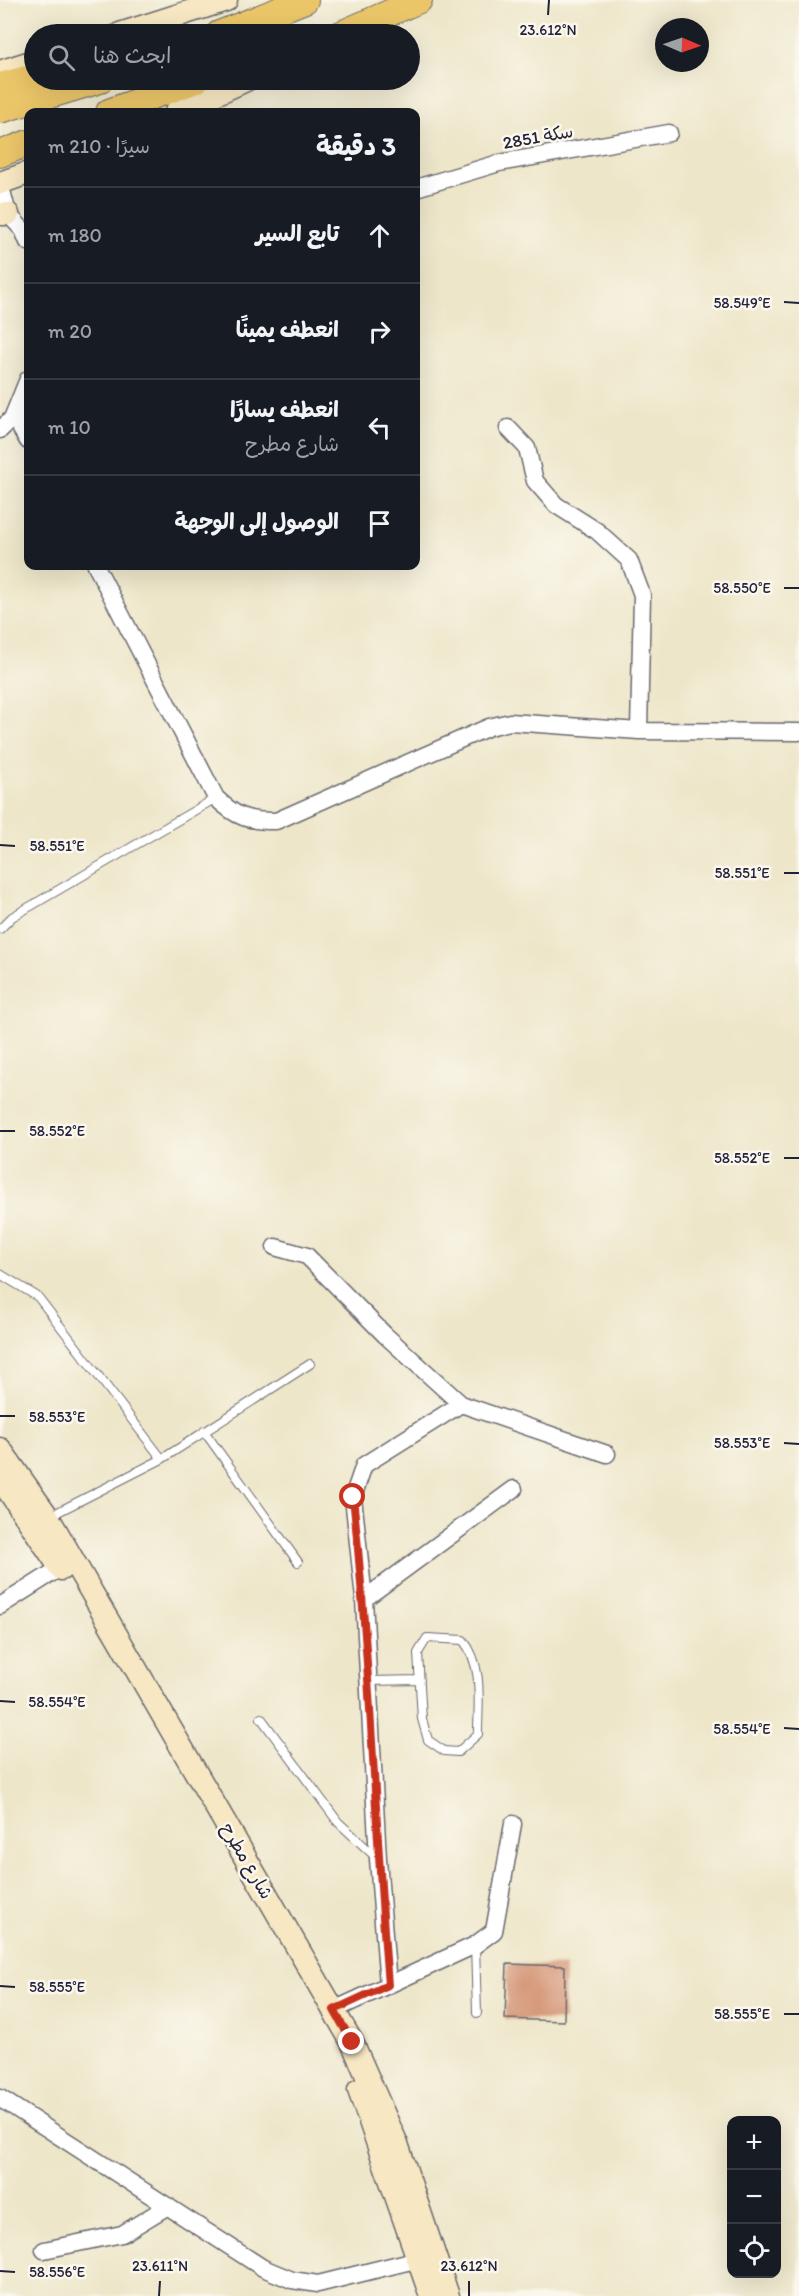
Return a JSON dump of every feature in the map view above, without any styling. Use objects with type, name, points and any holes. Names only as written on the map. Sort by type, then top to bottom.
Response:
[{"type":"main road","points":[[151,24],[226,0]]},
{"type":"main road","points":[[247,24],[305,0]]},
{"type":"main road","points":[[363,24],[419,0]]},
{"type":"main road","points":[[241,24],[261,19]]},
{"type":"main road","points":[[0,72],[24,64]]},
{"type":"main road","points":[[0,86],[24,80]]},
{"type":"main road","points":[[0,110],[67,90]]},
{"type":"main road","points":[[120,108],[169,90]]},
{"type":"main road","points":[[185,108],[224,90]]},
{"type":"main road","points":[[0,154],[24,145]]},
{"type":"main road","points":[[0,183],[24,174]]},
{"type":"main road","name":"شارع مطرح","points":[[0,1449],[48,1517],[334,2010],[384,2110],[413,2187],[448,2296]]},
{"type":"main road","name":"شارع مطرح","points":[[0,1478],[60,1568],[340,2049],[368,2111],[431,2296]]},
{"type":"street","name":"سكة 2851","points":[[420,187],[499,164],[669,133]]},
{"type":"street","points":[[0,183],[4,214],[24,232]]},
{"type":"street","points":[[13,416],[24,389]]},
{"type":"street","points":[[0,430],[24,406]]},
{"type":"street","points":[[13,416],[24,434]]},
{"type":"street","points":[[508,428],[527,448],[535,481],[556,505],[597,531],[629,560],[642,595],[639,731]]},
{"type":"street","points":[[98,570],[216,798],[233,814],[257,821],[276,820],[489,727],[510,722],[639,731],[799,732]]},
{"type":"street","points":[[275,1247],[307,1256],[385,1335],[461,1404],[608,1454]]},
{"type":"street","points":[[388,1985],[378,1859],[364,1599],[353,1497],[364,1465],[461,1404]]},
{"type":"street","points":[[364,1599],[514,1489]]},
{"type":"street","points":[[0,1606],[60,1568]]},
{"type":"street","points":[[334,2010],[475,1945],[494,1931],[513,1824]]},
{"type":"street","points":[[0,2097],[263,2268],[292,2280],[318,2284],[419,2259]]},
{"type":"street","points":[[44,2250],[122,2234],[168,2206]]},
{"type":"lane","points":[[0,929],[12,917],[216,798]]},
{"type":"lane","points":[[0,1274],[38,1297],[162,1459]]},
{"type":"lane","points":[[48,1517],[162,1459],[310,1364]]},
{"type":"lane","points":[[204,1431],[298,1562]]},
{"type":"lane","points":[[427,1638],[463,1640],[474,1654],[478,1677],[478,1734],[458,1752],[444,1751],[428,1740],[422,1719],[420,1680],[418,1653],[427,1638]]},
{"type":"lane","points":[[369,1681],[420,1680]]},
{"type":"lane","points":[[261,1718],[338,1822],[378,1859]]},
{"type":"lane","points":[[475,1945],[477,2013]]},
{"type":"building","points":[[507,1964],[565,1966],[564,2021],[505,2019]]},
{"type":"route","points":[[352,2042],[334,2010],[388,1985],[378,1859],[364,1599],[353,1497]]}]
